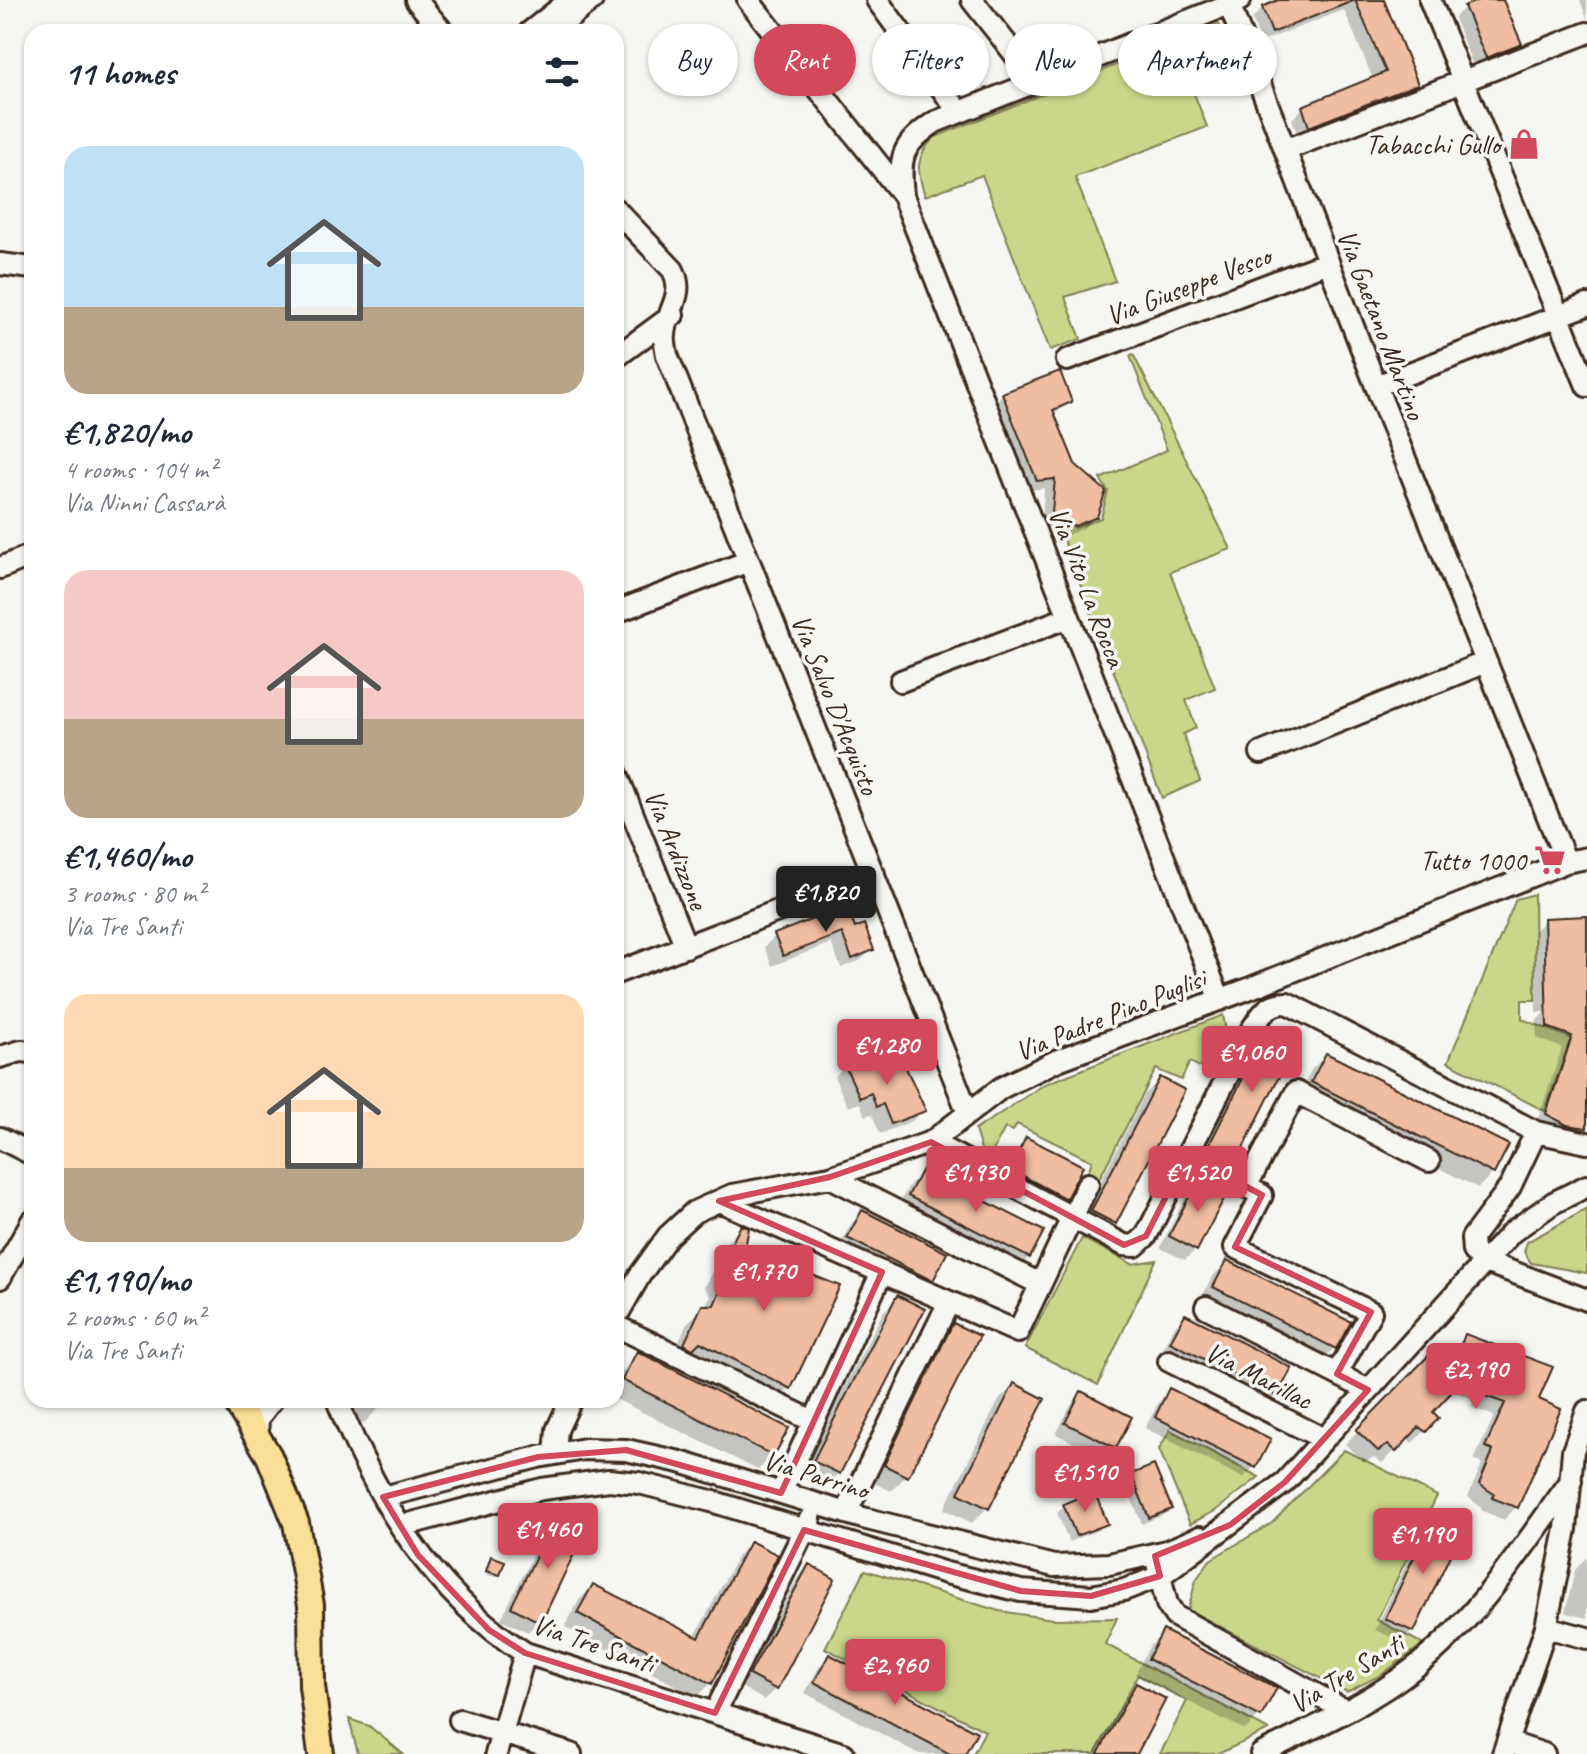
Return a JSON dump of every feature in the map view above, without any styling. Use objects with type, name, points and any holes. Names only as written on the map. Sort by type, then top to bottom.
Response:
[{"type":"main road","points":[[240,1408],[257,1436],[296,1523],[311,1605],[312,1686],[321,1754]]},
{"type":"street","points":[[416,0],[436,24]]},
{"type":"street","points":[[540,24],[570,0]]},
{"type":"street","points":[[562,24],[592,0]]},
{"type":"street","points":[[748,0],[903,196]]},
{"type":"street","points":[[877,0],[959,112]]},
{"type":"street","points":[[972,0],[1005,42]]},
{"type":"street","points":[[1430,0],[1587,386]]},
{"type":"street","points":[[1102,55],[1234,2]]},
{"type":"street","name":"Via Gaetano Martino","points":[[1234,2],[1328,262],[1566,862]]},
{"type":"street","points":[[1285,150],[1587,33]]},
{"type":"street","points":[[903,196],[900,169],[904,150],[913,136],[935,122],[1005,93]]},
{"type":"street","name":"Via Vito La Rocca","points":[[903,196],[1220,1000]]},
{"type":"street","name":"Via Salvo D'Acquisto","points":[[624,218],[673,270],[678,280],[678,300],[664,332],[667,355],[968,1113]]},
{"type":"street","name":"Via Giuseppe Vesco","points":[[1067,360],[1328,262]]},
{"type":"street","points":[[0,264],[24,267]]},
{"type":"street","points":[[1376,386],[1587,305]]},
{"type":"street","points":[[624,351],[673,315]]},
{"type":"street","points":[[0,568],[24,558]]},
{"type":"street","points":[[624,609],[749,561]]},
{"type":"street","points":[[901,681],[1069,617]]},
{"type":"street","points":[[1261,753],[1486,662]]},
{"type":"street","name":"Via Ardizzone","points":[[624,792],[686,947]]},
{"type":"street","name":"Via Padre Pino Puglisi","points":[[624,1305],[668,1236],[694,1212],[732,1195],[830,1177],[931,1142],[1001,1088],[1058,1060],[1220,1000],[1566,862],[1587,858]]},
{"type":"street","points":[[624,970],[874,874]]},
{"type":"street","points":[[931,1142],[1124,1245],[1135,1246],[1146,1236],[1250,1032],[1264,1010],[1275,1003],[1287,1003],[1536,1132],[1587,1143]]},
{"type":"street","points":[[0,1057],[24,1051]]},
{"type":"street","points":[[1246,1187],[1296,1092],[1429,1161]]},
{"type":"street","points":[[1536,1132],[1510,1187],[1472,1238],[1473,1251],[1483,1261],[1587,1300]]},
{"type":"street","points":[[0,1138],[24,1150]]},
{"type":"street","points":[[1187,1155],[1262,1195],[1235,1247],[1371,1312],[1337,1374]]},
{"type":"street","points":[[830,1177],[1038,1283]]},
{"type":"street","points":[[719,1201],[1018,1332],[1038,1283],[1088,1184]]},
{"type":"street","name":"Via Parrino","points":[[401,1526],[542,1489],[609,1480],[668,1490],[946,1573],[1021,1591],[1091,1596],[1124,1590],[1160,1576],[1285,1482],[1512,1232],[1553,1203],[1587,1186]]},
{"type":"street","points":[[0,1278],[24,1235]]},
{"type":"street","points":[[781,1493],[882,1272]]},
{"type":"street","points":[[846,1513],[949,1302]]},
{"type":"street","points":[[1206,1307],[1368,1390]]},
{"type":"street","points":[[624,1330],[813,1421]]},
{"type":"street","name":"Via Marillac","points":[[1169,1361],[1324,1439]]},
{"type":"street","points":[[257,1436],[258,1418],[266,1408]]},
{"type":"street","name":"Via Tre Santi","points":[[341,1408],[383,1497],[418,1555],[451,1595],[489,1630],[525,1653],[844,1754]]},
{"type":"street","points":[[555,1454],[557,1430],[567,1408]]},
{"type":"street","points":[[1544,1754],[1505,1748],[1546,1627],[1566,1529],[1573,1451],[1587,1411]]},
{"type":"street","name":"Via Parrino","points":[[383,1497],[555,1454],[585,1449],[626,1450],[680,1462],[846,1513],[1054,1566],[1109,1564],[1154,1554],[1230,1525]]},
{"type":"street","name":"Via Tre Santi","points":[[1261,1754],[1346,1711],[1410,1671],[1457,1630],[1571,1481]]},
{"type":"street","points":[[715,1713],[817,1504]]},
{"type":"street","points":[[1154,1554],[1167,1604],[1175,1616],[1346,1711]]},
{"type":"street","points":[[1546,1627],[1587,1638]]},
{"type":"street","points":[[496,1754],[525,1653]]},
{"type":"street","points":[[460,1720],[571,1754]]},
{"type":"highlighted area","points":[[931,1142],[1124,1245],[1146,1236],[1187,1155],[1262,1195],[1235,1247],[1371,1312],[1337,1374],[1368,1390],[1285,1482],[1230,1525],[1155,1556],[1160,1576],[1091,1596],[1021,1591],[804,1530],[715,1713],[525,1653],[489,1630],[418,1555],[383,1497],[538,1457],[626,1450],[781,1493],[882,1272],[719,1201],[830,1177]]},
{"type":"green space","points":[[1118,64],[1118,96],[1195,96],[1207,127],[1075,177],[1115,281],[1065,297],[1081,339],[1050,350],[982,175],[925,196],[919,172],[920,158],[935,137],[1038,96],[1102,96],[1102,71]]},
{"type":"green space","points":[[1133,354],[1231,549],[1170,572],[1215,688],[1186,700],[1196,728],[1183,734],[1200,781],[1162,798],[1054,515],[1075,528],[1101,518],[1108,491],[1100,479],[1167,450],[1130,356]]},
{"type":"green space","points":[[1534,894],[1535,1000],[1522,1000],[1522,1019],[1571,1038],[1545,1111],[1448,1062],[1516,899]]},
{"type":"green space","points":[[1223,1015],[1228,1042],[1212,1073],[1190,1062],[1181,1080],[1156,1069],[1099,1179],[1088,1172],[1092,1161],[1017,1124],[1013,1131],[1005,1128],[989,1158],[984,1159],[975,1130],[1045,1084]]},
{"type":"green space","points":[[1587,1209],[1587,1273],[1531,1263],[1524,1252],[1527,1242]]},
{"type":"green space","points":[[1082,1238],[1132,1264],[1156,1260],[1098,1385],[1025,1348]]},
{"type":"green space","points":[[1170,1430],[1259,1477],[1215,1511],[1190,1524],[1159,1449]]},
{"type":"green space","points":[[1344,1450],[1437,1496],[1377,1620],[1423,1644],[1381,1675],[1347,1692],[1188,1610],[1196,1580],[1210,1560],[1272,1523]]},
{"type":"green space","points":[[865,1570],[999,1611],[1053,1619],[1117,1618],[1105,1644],[1269,1730],[1218,1754],[1160,1754],[1187,1701],[1138,1675],[1095,1754],[973,1754],[985,1731],[825,1648]]},
{"type":"green space","points":[[349,1719],[369,1726],[403,1754],[358,1754]]},
{"type":"building","points":[[1278,0],[1353,0],[1277,31],[1277,24],[1269,24],[1262,7]]},
{"type":"building","points":[[1355,0],[1384,0],[1418,84],[1309,127],[1302,106],[1386,72]]},
{"type":"building","points":[[1479,0],[1503,0],[1522,44],[1486,58],[1464,6]]},
{"type":"building","points":[[1060,371],[1072,402],[1053,410],[1075,464],[1106,491],[1097,517],[1075,526],[1052,512],[1055,479],[1037,481],[1002,393]]},
{"type":"building","points":[[846,906],[855,928],[864,924],[874,950],[852,959],[842,933],[783,956],[774,934]]},
{"type":"building","points":[[1587,916],[1587,1128],[1567,1125],[1546,1114],[1572,1036],[1547,1027],[1544,918]]},
{"type":"building","points":[[1270,1025],[1298,1039],[1235,1164],[1207,1149]]},
{"type":"building","points":[[872,1053],[876,1065],[902,1059],[926,1111],[891,1124],[883,1104],[876,1107],[871,1093],[860,1098],[844,1064]]},
{"type":"building","points":[[1326,1053],[1509,1145],[1494,1174],[1311,1082]]},
{"type":"building","points":[[1160,1077],[1185,1090],[1116,1224],[1091,1211]]},
{"type":"building","points":[[1026,1137],[1083,1166],[1066,1199],[1010,1169]]},
{"type":"building","points":[[922,1169],[1044,1231],[1030,1258],[908,1196]]},
{"type":"building","points":[[1199,1177],[1228,1191],[1197,1251],[1169,1236]]},
{"type":"building","points":[[862,1210],[947,1253],[933,1281],[847,1238]]},
{"type":"building","points":[[741,1225],[749,1228],[745,1248],[840,1286],[791,1389],[700,1342],[693,1349],[684,1344],[702,1305],[714,1305],[724,1280],[718,1271]]},
{"type":"building","points":[[1227,1260],[1351,1322],[1336,1349],[1213,1287]]},
{"type":"building","points":[[897,1295],[925,1309],[840,1474],[813,1461]]},
{"type":"building","points":[[1185,1314],[1292,1368],[1277,1396],[1170,1342]]},
{"type":"building","points":[[953,1323],[980,1336],[908,1477],[884,1465]]},
{"type":"building","points":[[1465,1334],[1553,1367],[1539,1399],[1561,1409],[1518,1508],[1492,1498],[1494,1494],[1479,1484],[1493,1451],[1485,1447],[1505,1403],[1482,1395],[1485,1386],[1464,1379],[1433,1412],[1439,1418],[1426,1432],[1419,1427],[1396,1452],[1388,1445],[1378,1451],[1356,1430],[1433,1351],[1452,1370]]},
{"type":"building","points":[[637,1351],[789,1428],[774,1456],[624,1381]]},
{"type":"building","points":[[1014,1383],[1045,1399],[989,1509],[958,1493]]},
{"type":"building","points":[[1169,1388],[1271,1439],[1256,1468],[1155,1417]]},
{"type":"building","points":[[1081,1391],[1132,1417],[1116,1448],[1065,1423]]},
{"type":"building","points":[[1154,1465],[1172,1509],[1149,1518],[1131,1474]]},
{"type":"building","points":[[1094,1491],[1108,1524],[1076,1536],[1063,1504]]},
{"type":"building","points":[[555,1518],[584,1533],[541,1623],[511,1607]]},
{"type":"building","points":[[1431,1520],[1460,1534],[1414,1632],[1385,1619]]},
{"type":"building","points":[[750,1541],[778,1555],[712,1684],[577,1613],[593,1584],[699,1638]]},
{"type":"building","points":[[491,1556],[505,1561],[500,1575],[486,1571]]},
{"type":"building","points":[[809,1564],[835,1579],[777,1690],[749,1675]]},
{"type":"building","points":[[1163,1630],[1277,1688],[1261,1717],[1148,1659]]},
{"type":"building","points":[[829,1654],[977,1732],[965,1754],[950,1754],[814,1682]]},
{"type":"building","points":[[1136,1683],[1166,1699],[1137,1754],[1098,1754]]},
{"type":"place","name":"Tabacchi Gullo","points":[[1524,144]]},
{"type":"place","name":"Tutto 1000","points":[[1550,860]]}]
